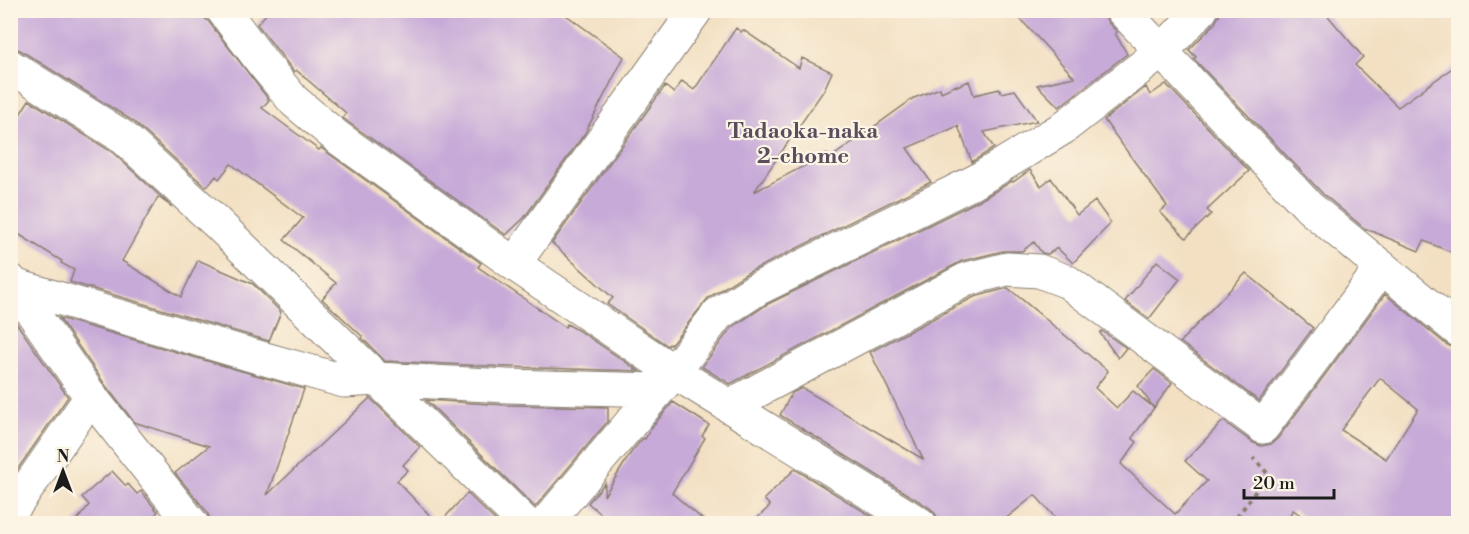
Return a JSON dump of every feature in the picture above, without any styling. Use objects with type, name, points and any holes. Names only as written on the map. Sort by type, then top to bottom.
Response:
[{"type":"street","points":[[514,264],[696,10]]},
{"type":"street","points":[[1122,10],[1310,208],[1458,330]]},
{"type":"street","points":[[545,524],[667,381],[718,314],[757,289],[976,182],[1063,128],[1162,51],[1201,10]]},
{"type":"street","points":[[230,14],[262,62],[294,101],[337,137],[514,264],[667,381],[729,406],[920,524]]},
{"type":"street","points":[[10,66],[123,137],[216,222],[526,524]]},
{"type":"street","points":[[729,406],[967,279],[1007,268],[1039,271],[1068,282],[1263,427],[1382,267]]},
{"type":"street","points":[[12,283],[344,381],[377,379],[507,386],[667,381]]},
{"type":"street","points":[[12,283],[90,397],[192,524]]},
{"type":"street","points":[[10,513],[90,397]]},
{"type":"path","points":[[1232,524],[1268,474],[1245,449],[1263,427]]},
{"type":"building","points":[[10,10],[196,10],[209,22],[269,100],[262,108],[481,263],[478,267],[565,327],[567,324],[581,332],[639,371],[385,361],[322,299],[336,283],[284,240],[303,218],[231,164],[219,179],[216,176],[206,187],[133,121],[20,50],[10,47]]},
{"type":"building","points":[[270,10],[559,10],[624,57],[585,133],[524,218],[506,235],[348,122],[343,118],[346,113],[296,70],[294,72],[257,24]]},
{"type":"building","points":[[1012,10],[1101,10],[1117,32],[1115,33],[1127,54],[1059,107],[1037,85],[1074,77]]},
{"type":"building","points":[[1219,10],[1323,10],[1363,57],[1355,65],[1398,107],[1458,64],[1458,255],[1424,241],[1419,251],[1364,228],[1323,194],[1194,59],[1196,57],[1189,50],[1215,23]]},
{"type":"building","points":[[736,28],[741,32],[743,30],[799,68],[802,58],[832,72],[824,90],[754,192],[827,154],[829,159],[914,98],[940,88],[941,92],[969,81],[974,95],[1000,89],[1001,93],[1015,90],[1037,121],[984,132],[994,148],[972,162],[958,126],[907,148],[931,182],[747,273],[708,298],[668,346],[607,304],[613,298],[552,243],[665,86],[674,93],[682,81],[694,90]]},
{"type":"building","points":[[1166,84],[1249,171],[1207,210],[1211,214],[1186,238],[1160,212],[1167,206],[1104,120],[1146,87],[1150,95]]},
{"type":"building","points":[[29,100],[112,152],[172,207],[158,197],[122,261],[181,297],[198,260],[253,284],[281,312],[269,341],[70,282],[74,270],[10,229],[10,130]]},
{"type":"building","points":[[1030,170],[1041,186],[1051,178],[1077,215],[1095,201],[1111,223],[1073,263],[1057,248],[1048,254],[1042,253],[1034,242],[1022,251],[1003,251],[962,261],[730,384],[702,367],[731,328],[766,305],[984,198]]},
{"type":"building","points":[[1157,261],[1180,279],[1149,319],[1125,301]]},
{"type":"building","points":[[1246,273],[1313,328],[1259,401],[1180,342]]},
{"type":"building","points":[[1008,288],[1108,371],[1095,388],[1117,408],[1133,391],[1154,408],[1132,438],[1137,442],[1121,464],[1175,514],[1207,481],[1185,461],[1223,421],[1252,442],[1261,446],[1271,444],[1278,438],[1385,294],[1446,344],[1458,348],[1458,524],[1314,524],[1293,510],[1284,524],[1061,524],[1035,495],[999,524],[939,524],[930,508],[780,415],[792,393],[802,388],[923,459],[870,352],[974,297]],"holes":[[[1380,378],[1418,409],[1386,459],[1341,430]]]},
{"type":"building","points":[[59,318],[304,389],[267,495],[370,398],[420,447],[403,465],[408,470],[397,481],[438,524],[212,524],[207,512],[175,473],[209,446],[134,422]]},
{"type":"building","points":[[10,319],[15,321],[68,397],[10,480]]},
{"type":"building","points":[[1102,331],[1126,348],[1118,358],[1100,333]]},
{"type":"building","points":[[1154,369],[1172,383],[1154,408],[1138,386]]},
{"type":"building","points":[[426,400],[506,405],[608,407],[608,421],[535,507]]},
{"type":"building","points":[[673,402],[709,425],[702,436],[705,438],[672,493],[708,524],[613,524],[588,503],[605,483],[604,496],[632,451],[643,438],[645,439]]},
{"type":"building","points":[[795,469],[884,524],[751,524],[770,506],[764,499]]},
{"type":"building","points":[[112,471],[137,494],[141,491],[158,512],[145,524],[74,524],[89,505],[82,497]]},
{"type":"building","points":[[467,493],[499,524],[439,524]]},
{"type":"district","name":"Tadaoka-naka 2-chome","points":[[803,142]]}]
